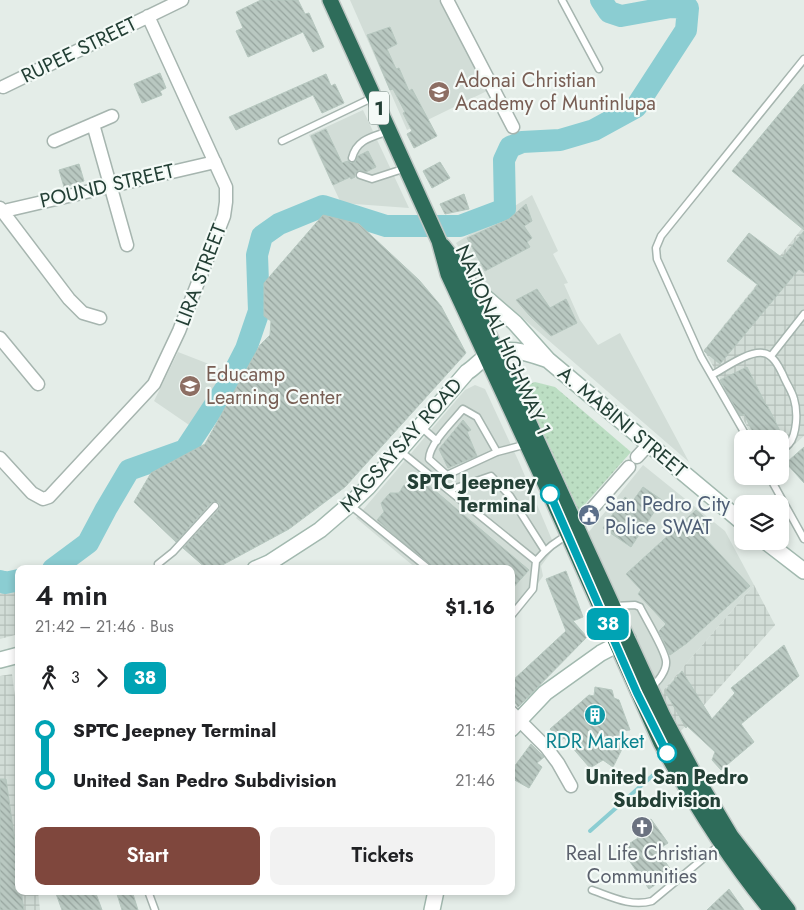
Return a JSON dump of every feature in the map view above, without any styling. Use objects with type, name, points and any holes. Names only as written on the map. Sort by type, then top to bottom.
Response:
[{"type":"highway","name":"1","points":[[330,0],[439,241]]},
{"type":"highway","name":"NATIONAL HIGHWAY 1","points":[[439,241],[456,262],[491,355]]},
{"type":"highway","name":"NATIONAL HIGHWAY 1","points":[[439,241],[448,274],[491,355],[532,442],[580,524],[608,609],[643,690],[661,743],[682,781],[726,840],[771,910]]},
{"type":"highway","name":"NATIONAL HIGHWAY 1","points":[[726,840],[788,910]]},
{"type":"main road","name":"A. MABINI STREET","points":[[463,278],[515,323],[548,360],[734,515]]},
{"type":"main road","name":"A. MABINI STREET","points":[[491,355],[510,350],[526,352],[548,360]]},
{"type":"main road","name":"MAGSAYSAY ROAD","points":[[264,565],[320,530],[350,505],[368,487],[467,372],[491,355]]},
{"type":"main road","points":[[777,550],[804,570]]},
{"type":"main road","points":[[515,719],[545,693],[596,656],[622,641]]},
{"type":"main road","points":[[0,660],[15,656]]},
{"type":"main road","points":[[432,910],[435,895]]},
{"type":"street","name":"RUPEE STREET","points":[[3,87],[182,0]]},
{"type":"street","points":[[447,0],[513,127]]},
{"type":"street","name":"LIRA STREET","points":[[0,458],[32,494],[43,498],[55,491],[154,384],[168,356],[224,216],[226,187],[148,16]]},
{"type":"street","points":[[54,141],[112,116]]},
{"type":"street","points":[[93,124],[127,245]]},
{"type":"street","name":"POUND STREET","points":[[1,210],[215,162]]},
{"type":"street","points":[[1,210],[69,299],[83,313],[100,318]]},
{"type":"street","points":[[0,338],[38,384]]},
{"type":"street","points":[[638,457],[649,444]]},
{"type":"street","points":[[580,524],[629,467]]},
{"type":"street","points":[[515,721],[553,755],[571,786]]},
{"type":"lane","points":[[562,0],[600,69]]},
{"type":"lane","points":[[743,430],[701,357],[656,259],[656,248],[661,236],[804,59]]},
{"type":"lane","points":[[282,140],[374,97]]},
{"type":"lane","points":[[352,158],[355,149],[363,140],[389,131]]},
{"type":"lane","points":[[360,175],[372,180],[406,168]]},
{"type":"lane","points":[[771,356],[804,314]]},
{"type":"lane","points":[[712,376],[752,353],[765,353],[771,356],[794,399],[796,409],[794,433],[789,444]]},
{"type":"lane","points":[[497,452],[477,417],[463,409],[437,441],[429,453],[429,459],[447,475],[497,452],[532,442]]},
{"type":"lane","points":[[420,426],[437,441]]},
{"type":"lane","points":[[399,450],[536,561]]},
{"type":"lane","points":[[450,490],[490,476],[510,496],[545,551]]},
{"type":"lane","points":[[774,485],[804,539]]},
{"type":"lane","points":[[350,505],[423,565]]},
{"type":"lane","points":[[158,564],[173,552],[215,506]]},
{"type":"lane","points":[[515,611],[533,589],[536,561],[558,540],[580,524]]},
{"type":"lane","points":[[608,609],[635,605],[640,607],[665,658],[666,668],[655,685],[643,690]]},
{"type":"lane","points":[[592,890],[631,903],[642,904],[652,901],[726,840]]},
{"type":"lane","points":[[149,895],[155,910]]},
{"type":"shaded area","points":[[350,0],[439,0],[489,90],[407,130]]},
{"type":"shaded area","points":[[363,110],[409,208],[341,203],[309,135]]},
{"type":"shaded area","points":[[532,195],[558,251],[553,254],[568,283],[564,284],[580,320],[598,345],[620,333],[689,462],[480,281],[456,243]]},
{"type":"shaded area","points":[[804,226],[804,436],[789,449],[789,430],[749,430],[704,350]]},
{"type":"shaded area","name":"Educamp Learning Center","points":[[178,352],[227,371],[195,429],[154,401]]},
{"type":"shaded area","points":[[475,385],[485,389],[519,462],[555,547],[541,566],[543,576],[515,617],[515,565],[412,565],[356,518],[465,390]]},
{"type":"shaded area","points":[[643,465],[725,531],[754,585],[661,693],[588,533]]},
{"type":"shaded area","points":[[15,585],[15,635],[0,639],[0,590]]},
{"type":"shaded area","points":[[754,585],[775,625],[681,731],[661,693]]},
{"type":"shaded area","points":[[12,674],[15,697],[15,895],[38,895],[40,910],[0,910],[0,676]]},
{"type":"green space","points":[[535,382],[555,387],[631,452],[579,511],[526,395],[525,389],[527,385]]},
{"type":"building","points":[[261,0],[298,0],[305,14],[309,13],[324,47],[313,52],[303,32],[248,57],[236,31],[243,28],[236,12]]},
{"type":"building","points":[[390,27],[397,44],[387,49],[396,69],[399,68],[409,91],[412,89],[437,136],[414,148],[407,134],[412,131],[403,113],[405,112],[393,89],[390,90],[367,35]]},
{"type":"building","points":[[160,73],[166,88],[160,91],[162,95],[142,103],[134,84]]},
{"type":"building","points":[[326,74],[331,86],[335,84],[344,103],[322,113],[313,95],[236,130],[229,117]]},
{"type":"building","points":[[804,84],[804,230],[732,171]]},
{"type":"building","points":[[326,129],[342,163],[348,161],[351,163],[355,162],[358,156],[368,151],[376,167],[366,172],[359,170],[355,173],[355,177],[351,179],[350,177],[333,185],[311,136]]},
{"type":"building","points":[[440,162],[450,178],[432,188],[423,171]]},
{"type":"building","points":[[79,164],[84,181],[64,187],[59,170]]},
{"type":"building","points":[[464,194],[469,209],[445,214],[440,204]]},
{"type":"building","points":[[526,204],[532,221],[524,226],[532,238],[527,242],[530,247],[485,271],[467,238],[509,219]]},
{"type":"building","points":[[323,215],[359,224],[419,280],[441,306],[466,353],[345,487],[289,529],[222,565],[202,565],[183,548],[219,509],[220,505],[218,502],[211,503],[176,542],[134,502],[151,473],[205,444],[260,345],[270,335],[271,321],[264,316],[264,283]]},
{"type":"building","points":[[804,231],[804,273],[799,269],[720,364],[704,351],[758,285],[727,261],[749,233],[783,257]]},
{"type":"building","points":[[537,289],[550,308],[566,299],[577,323],[551,336],[516,300]]},
{"type":"building","points":[[747,367],[780,430],[752,430],[744,414],[740,416],[720,380]]},
{"type":"building","points":[[463,420],[471,430],[467,432],[477,456],[448,468],[439,449]]},
{"type":"building","points":[[804,447],[804,483],[789,466],[789,460]]},
{"type":"building","points":[[420,478],[529,570],[515,586],[515,565],[430,565],[377,520],[384,512],[381,503],[390,493],[399,493],[404,485],[410,489]]},
{"type":"building","points":[[643,487],[662,500],[631,547],[603,528],[625,497],[632,502]]},
{"type":"building","points":[[584,508],[587,515],[594,517],[598,514],[600,516],[592,525],[582,517],[580,512]]},
{"type":"building","points":[[696,510],[711,523],[701,534],[750,586],[687,643],[670,655],[659,631],[666,624],[638,594],[641,590],[626,574]]},
{"type":"building","points":[[566,571],[583,617],[573,621],[587,637],[518,707],[515,702],[515,678],[566,631],[546,579]]},
{"type":"building","points":[[784,645],[799,676],[741,724],[754,742],[721,770],[712,760],[715,752],[687,726],[686,728],[665,691],[682,671],[712,719],[735,693],[731,688]]},
{"type":"building","name":"RDR Market","points":[[595,687],[612,690],[614,698],[619,700],[630,730],[620,731],[624,745],[613,767],[603,760],[590,768],[564,738],[560,742],[550,729],[589,695],[594,696]]},
{"type":"building","points":[[531,744],[544,757],[537,763],[542,767],[529,788],[515,780],[515,766]]},
{"type":"building","points":[[0,779],[6,779],[15,843],[15,895],[22,895],[24,910],[0,910]]},
{"type":"building","points":[[651,819],[668,843],[657,850],[673,873],[649,889],[621,849],[638,838],[633,831]]},
{"type":"building","points":[[729,889],[744,910],[707,910]]},
{"type":"building","points":[[56,895],[96,895],[102,910],[62,910]]},
{"type":"building","points":[[117,895],[133,895],[138,910],[122,910]]},
{"type":"waterway","points":[[58,565],[88,543],[129,470],[185,450],[226,388],[246,349],[259,311],[257,255],[262,236],[279,224],[323,206],[386,226],[460,226],[505,209],[504,160],[510,147],[522,142],[560,140],[594,130],[636,107],[686,30],[688,8],[671,7],[621,16],[609,12],[601,0]]},
{"type":"waterway","points":[[0,581],[5,583],[15,581]]},
{"type":"waterway","points":[[590,831],[660,769]]},
{"type":"tunnel","points":[[583,518],[592,509]]},
{"type":"bus line","name":"38","points":[[550,494],[637,693],[667,753]]},
{"type":"place","name":"Adonai Christian Academy of Muntinlupa","points":[[439,92]]},
{"type":"place","name":"Educamp Learning Center","points":[[190,386]]},
{"type":"place","name":"SPTC Jeepney Terminal","points":[[550,494]]},
{"type":"place","name":"San Pedro City Police SWAT","points":[[589,515]]},
{"type":"place","name":"RDR Market","points":[[595,715]]},
{"type":"place","name":"United San Pedro Subdivision","points":[[667,753]]},
{"type":"place","name":"Real Life Christian Communities","points":[[642,827]]}]
